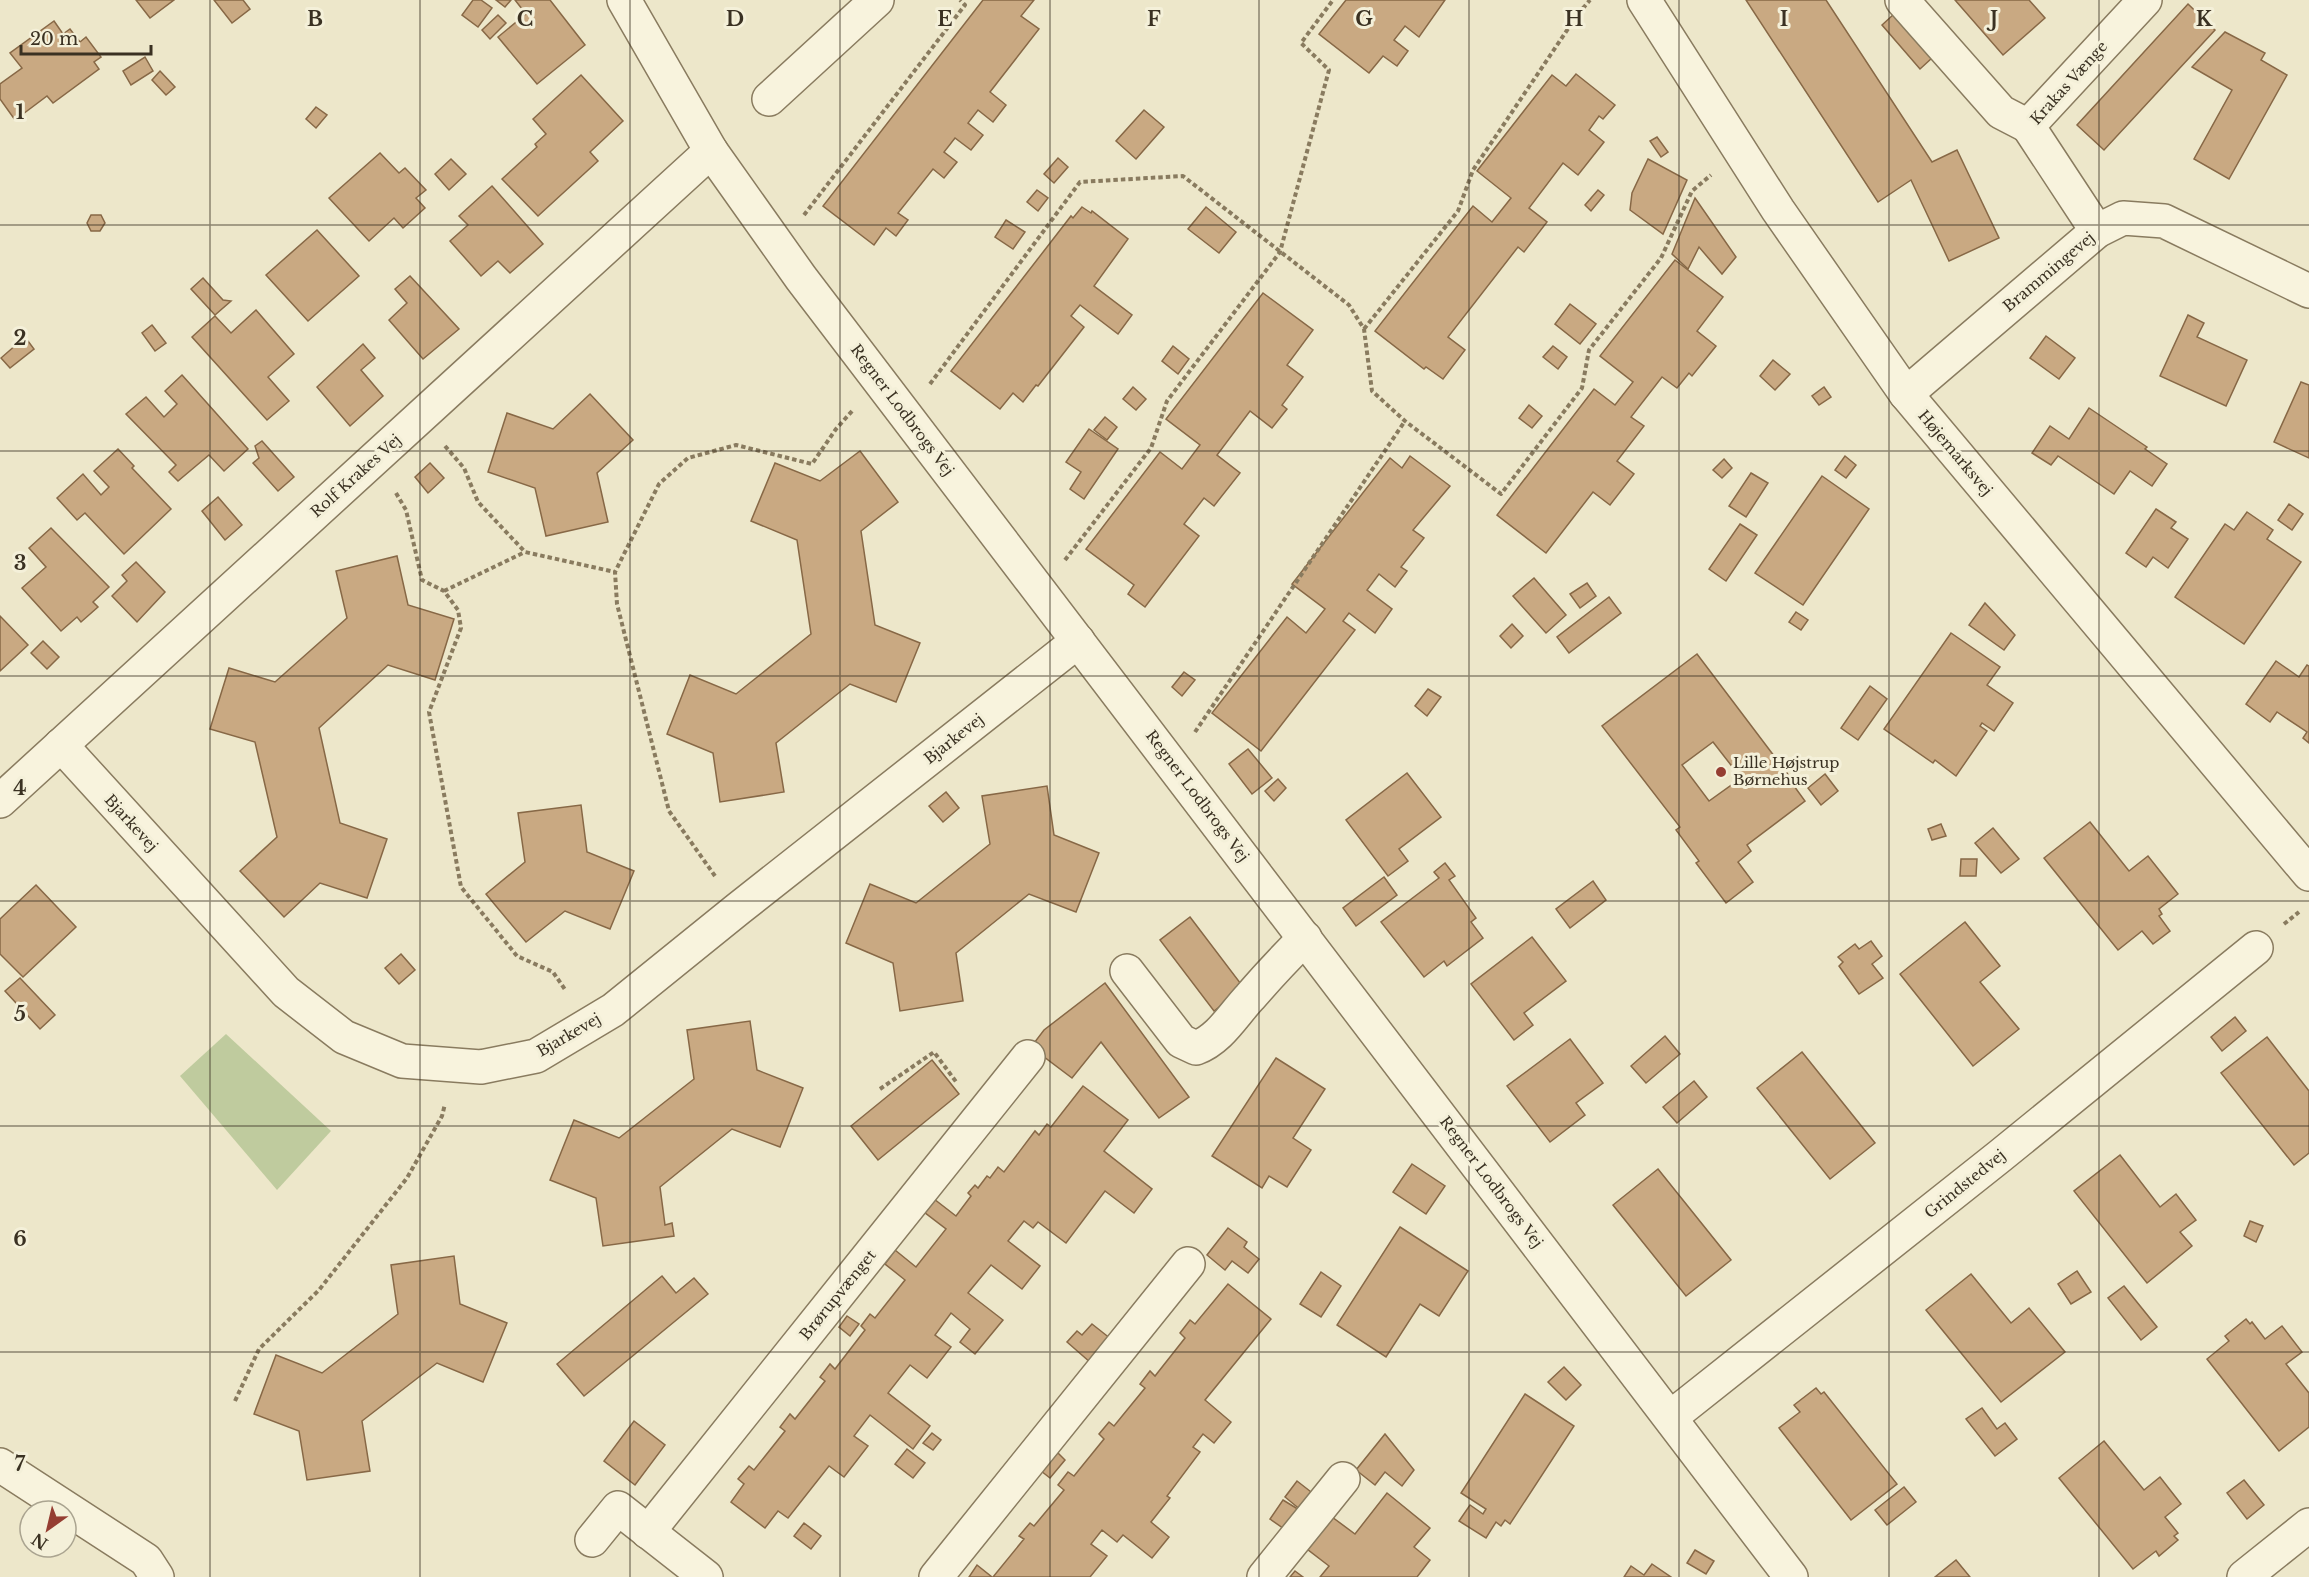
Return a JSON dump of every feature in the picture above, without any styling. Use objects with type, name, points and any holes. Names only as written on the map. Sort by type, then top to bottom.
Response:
[{"type":"street","name":"Regner Lodbrogs Vej","points":[[624,0],[711,151],[773,239],[1791,1577]]},
{"type":"street","points":[[769,99],[877,0]]},
{"type":"street","name":"Højemarksvej","points":[[1644,0],[1778,210],[1906,394],[2309,874]]},
{"type":"street","points":[[1902,0],[2001,112],[2028,126]]},
{"type":"street","name":"Krakas Vænge","points":[[2097,231],[2028,126],[2133,4]]},
{"type":"street","name":"Rolf Krakes Vej","points":[[0,801],[711,151]]},
{"type":"street","name":"Brammingevej","points":[[1906,394],[2097,231],[2123,218],[2164,221],[2309,291]]},
{"type":"street","name":"Bjarkevej","points":[[61,745],[286,992],[344,1037],[402,1061],[481,1067],[536,1056],[613,1010],[1078,641]]},
{"type":"street","points":[[1127,970],[1181,1041],[1196,1048],[1209,1043],[1222,1030],[1280,963],[1305,938]]},
{"type":"street","name":"Grindstedvej","points":[[1671,1417],[2000,1156],[2256,948]]},
{"type":"street","name":"Brørupvænget","points":[[648,1532],[1028,1057]]},
{"type":"street","points":[[936,1577],[1188,1264]]},
{"type":"street","points":[[0,1465],[146,1560],[157,1577]]},
{"type":"street","points":[[1264,1577],[1343,1479]]},
{"type":"street","points":[[592,1540],[618,1508],[706,1577]]},
{"type":"street","points":[[2244,1577],[2309,1525]]},
{"type":"path","points":[[773,239],[806,213],[965,5],[960,0]]},
{"type":"path","points":[[1040,592],[1151,448],[1167,401],[1280,252],[1329,70],[1301,44],[1333,0]]},
{"type":"path","points":[[1364,329],[1458,211],[1473,170],[1578,14],[1590,0]]},
{"type":"path","points":[[906,416],[1080,182],[1183,176],[1349,305],[1364,329],[1372,391],[1405,421],[1501,494],[1582,388],[1589,350],[1661,258],[1692,191],[1741,152]]},
{"type":"path","points":[[738,909],[669,811],[616,604],[615,572],[659,484],[688,458],[736,446],[812,464],[837,429],[879,380]]},
{"type":"path","points":[[420,418],[464,468],[478,502],[525,552],[615,572]]},
{"type":"path","points":[[1173,765],[1405,421]]},
{"type":"path","points":[[375,459],[406,510],[422,580],[444,591],[458,610],[461,628],[429,712],[461,887],[517,956],[554,972],[587,1025]]},
{"type":"path","points":[[444,591],[525,552]]},
{"type":"path","points":[[880,1089],[934,1052],[959,1086]]},
{"type":"path","points":[[235,1401],[259,1349],[319,1290],[406,1178],[442,1116],[454,1066]]},
{"type":"green space","points":[[226,1034],[331,1131],[277,1190],[180,1076]]},
{"type":"building","points":[[136,0],[174,0],[150,18]]},
{"type":"building","points":[[214,0],[243,0],[250,9],[232,23]]},
{"type":"building","points":[[473,0],[481,0],[492,8],[478,27],[462,15]]},
{"type":"building","points":[[496,0],[511,0],[505,7]]},
{"type":"building","points":[[515,0],[550,0],[585,45],[537,84],[498,37],[526,14]]},
{"type":"building","points":[[983,0],[1034,0],[1021,16],[1039,29],[990,92],[1006,105],[993,122],[978,110],[968,123],[983,135],[971,150],[955,138],[944,152],[957,162],[944,178],[933,169],[898,213],[908,220],[896,236],[886,228],[874,245],[823,206]]},
{"type":"building","points":[[1346,0],[1445,0],[1419,37],[1405,26],[1394,40],[1408,51],[1397,66],[1383,56],[1369,73],[1319,34]]},
{"type":"building","points":[[1746,0],[1826,0],[1932,162],[1957,150],[1999,238],[1949,261],[1911,180],[1878,202]]},
{"type":"building","points":[[1955,0],[2029,0],[2045,18],[2003,55]]},
{"type":"building","points":[[2188,4],[2215,30],[2104,150],[2077,125]]},
{"type":"building","points":[[1894,14],[1932,58],[1920,69],[1882,25]]},
{"type":"building","points":[[498,15],[506,23],[490,39],[482,30]]},
{"type":"building","points":[[54,21],[63,34],[70,29],[80,42],[86,37],[101,57],[94,62],[99,69],[53,103],[47,96],[15,120],[0,99],[0,84],[22,68],[10,53]]},
{"type":"building","points":[[2225,32],[2265,53],[2261,60],[2287,75],[2229,179],[2194,159],[2232,90],[2192,67]]},
{"type":"building","points":[[145,57],[153,71],[131,85],[123,71]]},
{"type":"building","points":[[160,71],[175,87],[166,95],[152,80]]},
{"type":"building","points":[[1576,74],[1615,105],[1603,119],[1599,116],[1589,130],[1604,142],[1578,175],[1563,163],[1529,208],[1547,222],[1524,252],[1518,247],[1448,337],[1465,350],[1443,379],[1426,367],[1424,369],[1375,331],[1473,206],[1492,222],[1511,198],[1477,171],[1552,75],[1566,86]]},
{"type":"building","points":[[581,75],[623,121],[590,152],[598,161],[538,216],[502,179],[537,147],[535,144],[546,134],[533,119]]},
{"type":"building","points":[[316,107],[327,115],[316,128],[306,119]]},
{"type":"building","points":[[1144,110],[1164,127],[1136,159],[1116,141]]},
{"type":"building","points":[[1657,137],[1668,152],[1661,157],[1650,141]]},
{"type":"building","points":[[380,153],[399,173],[405,168],[426,190],[416,198],[425,208],[403,228],[394,218],[369,241],[329,198]]},
{"type":"building","points":[[1058,158],[1068,167],[1054,183],[1044,174]]},
{"type":"building","points":[[451,159],[466,174],[449,190],[435,174]]},
{"type":"building","points":[[1648,159],[1687,180],[1663,234],[1630,210],[1632,193]]},
{"type":"building","points":[[492,186],[543,244],[510,273],[498,261],[481,276],[450,241],[468,225],[459,216]]},
{"type":"building","points":[[1037,190],[1048,198],[1038,211],[1027,202]]},
{"type":"building","points":[[1598,190],[1604,195],[1591,211],[1585,205]]},
{"type":"building","points":[[1695,198],[1736,257],[1722,274],[1699,247],[1688,269],[1672,254]]},
{"type":"building","points":[[1082,207],[1091,213],[1092,211],[1128,239],[1094,286],[1132,315],[1118,334],[1080,305],[1071,316],[1084,327],[1023,402],[1013,393],[1000,409],[951,371],[1071,216],[1073,218]]},
{"type":"building","points":[[1206,207],[1236,232],[1219,253],[1188,229]]},
{"type":"building","points":[[91,215],[101,215],[105,223],[100,231],[91,231],[87,223]]},
{"type":"building","points":[[1006,220],[1025,232],[1013,249],[995,237]]},
{"type":"building","points":[[317,230],[359,276],[308,321],[266,275]]},
{"type":"building","points":[[1675,260],[1723,297],[1697,331],[1716,346],[1692,376],[1689,373],[1677,388],[1662,377],[1631,417],[1644,426],[1617,461],[1634,474],[1610,505],[1593,492],[1546,553],[1497,515],[1594,389],[1615,405],[1633,382],[1600,356]]},
{"type":"building","points":[[410,276],[459,329],[423,359],[389,320],[407,303],[395,289]]},
{"type":"building","points":[[203,278],[223,300],[231,301],[215,315],[191,289]]},
{"type":"building","points":[[1263,293],[1313,330],[1287,365],[1303,377],[1282,405],[1287,409],[1272,428],[1250,411],[1217,455],[1240,473],[1214,506],[1204,498],[1184,524],[1199,536],[1145,607],[1128,594],[1134,585],[1086,549],[1160,452],[1182,469],[1200,445],[1166,419]]},
{"type":"building","points":[[1570,304],[1596,324],[1580,344],[1555,324]]},
{"type":"building","points":[[256,310],[294,354],[268,377],[289,401],[267,420],[192,337],[215,316],[231,333]]},
{"type":"building","points":[[2188,315],[2204,323],[2197,337],[2247,360],[2226,406],[2160,376]]},
{"type":"building","points":[[152,325],[166,343],[155,351],[142,333]]},
{"type":"building","points":[[2046,336],[2075,358],[2059,379],[2030,358]]},
{"type":"building","points":[[25,337],[34,349],[10,368],[1,358]]},
{"type":"building","points":[[363,344],[375,358],[361,370],[383,396],[350,426],[317,387]]},
{"type":"building","points":[[1173,346],[1189,359],[1178,374],[1162,361]]},
{"type":"building","points":[[1553,346],[1567,357],[1558,369],[1543,357]]},
{"type":"building","points":[[1773,360],[1790,374],[1775,390],[1760,376]]},
{"type":"building","points":[[182,375],[248,449],[224,471],[209,455],[178,481],[169,472],[176,465],[126,414],[146,397],[164,417],[177,404],[165,391]]},
{"type":"building","points":[[2301,382],[2309,385],[2309,458],[2274,442]]},
{"type":"building","points":[[1133,387],[1146,399],[1136,410],[1123,399]]},
{"type":"building","points":[[1824,387],[1831,397],[1819,405],[1812,396]]},
{"type":"building","points":[[590,394],[633,440],[597,473],[608,522],[546,536],[535,488],[488,472],[507,413],[553,429]]},
{"type":"building","points":[[1529,405],[1542,416],[1532,428],[1519,418]]},
{"type":"building","points":[[2089,408],[2147,447],[2145,449],[2167,464],[2152,486],[2130,471],[2114,494],[2058,456],[2051,465],[2032,453],[2050,426],[2069,439]]},
{"type":"building","points":[[1105,417],[1117,427],[1107,440],[1094,430]]},
{"type":"building","points":[[1089,429],[1118,449],[1084,499],[1070,489],[1081,472],[1066,462]]},
{"type":"building","points":[[262,441],[294,477],[278,491],[253,463],[259,458],[255,446]]},
{"type":"building","points":[[118,449],[134,466],[132,468],[171,509],[124,554],[85,513],[77,520],[57,498],[83,474],[101,495],[109,487],[94,471]]},
{"type":"building","points":[[860,451],[898,502],[861,531],[875,625],[920,643],[896,702],[850,684],[776,743],[784,792],[720,802],[713,753],[667,734],[690,675],[736,694],[811,634],[797,540],[751,521],[775,463],[820,481]]},
{"type":"building","points":[[1410,456],[1450,486],[1413,530],[1424,538],[1401,567],[1407,571],[1395,587],[1379,574],[1367,590],[1392,609],[1375,633],[1349,613],[1343,621],[1355,630],[1261,751],[1212,713],[1287,617],[1306,633],[1325,609],[1292,584],[1390,458],[1402,468]]},
{"type":"building","points":[[1845,456],[1856,465],[1846,478],[1835,470]]},
{"type":"building","points":[[1724,459],[1732,468],[1722,478],[1713,470]]},
{"type":"building","points":[[430,463],[444,478],[428,493],[415,477]]},
{"type":"building","points":[[1751,473],[1768,483],[1746,517],[1729,506]]},
{"type":"building","points":[[1822,476],[1869,509],[1803,605],[1755,573]]},
{"type":"building","points":[[218,497],[242,525],[225,540],[202,511]]},
{"type":"building","points":[[2289,504],[2303,514],[2292,530],[2278,520]]},
{"type":"building","points":[[2156,509],[2176,522],[2171,528],[2188,539],[2168,568],[2153,557],[2146,567],[2126,553]]},
{"type":"building","points":[[2247,512],[2273,530],[2267,539],[2301,562],[2244,644],[2175,597],[2225,524],[2234,530]]},
{"type":"building","points":[[1740,524],[1757,535],[1726,581],[1709,569]]},
{"type":"building","points":[[51,528],[109,587],[93,602],[98,607],[81,622],[77,617],[61,631],[22,588],[46,567],[29,548]]},
{"type":"building","points":[[397,556],[408,605],[454,619],[435,680],[388,665],[319,728],[340,823],[387,839],[367,898],[320,883],[284,917],[240,871],[277,837],[255,742],[210,729],[229,668],[275,682],[347,618],[336,571]]},
{"type":"building","points":[[136,562],[165,592],[137,622],[112,596],[127,581],[122,575]]},
{"type":"building","points":[[1534,578],[1566,615],[1546,633],[1513,596]]},
{"type":"building","points":[[1587,583],[1596,596],[1580,608],[1570,594]]},
{"type":"building","points":[[1609,597],[1621,613],[1569,653],[1557,637]]},
{"type":"building","points":[[1985,603],[2015,635],[2004,650],[1969,625]]},
{"type":"building","points":[[1796,612],[1808,620],[1801,630],[1789,622]]},
{"type":"building","points":[[0,616],[28,645],[0,671]]},
{"type":"building","points":[[1512,624],[1523,636],[1511,648],[1500,636]]},
{"type":"building","points":[[1951,633],[2000,667],[1987,685],[2013,703],[1994,731],[1982,723],[1980,726],[1987,731],[1956,776],[1935,760],[1933,763],[1884,729]]},
{"type":"building","points":[[43,641],[59,657],[47,669],[31,653]]},
{"type":"building","points":[[1697,654],[1796,785],[1794,786],[1805,801],[1747,845],[1751,851],[1738,862],[1753,882],[1726,903],[1696,863],[1699,861],[1676,830],[1680,827],[1602,726]],"holes":[[[1713,742],[1741,778],[1709,801],[1682,765]]]},
{"type":"building","points":[[2276,661],[2299,677],[2307,665],[2309,666],[2309,743],[2303,738],[2307,732],[2277,712],[2270,722],[2246,704]]},
{"type":"building","points":[[1184,672],[1195,680],[1182,696],[1172,687]]},
{"type":"building","points":[[1870,686],[1887,699],[1858,740],[1841,728]]},
{"type":"building","points":[[1428,689],[1441,697],[1427,716],[1415,706]]},
{"type":"building","points":[[1248,749],[1272,778],[1252,794],[1229,764]]},
{"type":"building","points":[[1407,773],[1441,817],[1399,849],[1408,861],[1388,876],[1346,820]]},
{"type":"building","points":[[1825,774],[1838,791],[1821,805],[1808,788]]},
{"type":"building","points":[[1278,779],[1286,788],[1274,801],[1265,791]]},
{"type":"building","points":[[1047,786],[1054,835],[1099,853],[1076,912],[1029,894],[956,953],[963,1001],[900,1011],[893,963],[846,943],[870,884],[916,903],[990,844],[982,796]]},
{"type":"building","points":[[946,792],[959,808],[943,822],[929,806]]},
{"type":"building","points":[[581,805],[587,852],[634,871],[610,929],[565,911],[526,942],[486,894],[525,862],[518,813]]},
{"type":"building","points":[[2090,822],[2129,871],[2148,856],[2178,894],[2159,909],[2162,914],[2159,916],[2170,931],[2153,944],[2142,931],[2118,950],[2044,858]]},
{"type":"building","points":[[1941,824],[1946,836],[1932,840],[1928,829]]},
{"type":"building","points":[[1993,828],[2019,859],[2001,873],[1975,843]]},
{"type":"building","points":[[1961,859],[1977,859],[1976,876],[1960,876]]},
{"type":"building","points":[[1445,863],[1455,876],[1449,880],[1476,918],[1471,922],[1483,938],[1447,966],[1444,961],[1424,977],[1381,922],[1439,878],[1434,872]]},
{"type":"building","points":[[1384,877],[1397,895],[1356,926],[1343,908]]},
{"type":"building","points":[[1593,881],[1606,900],[1570,928],[1556,909]]},
{"type":"building","points":[[36,885],[76,927],[23,977],[0,954],[0,919]]},
{"type":"building","points":[[1190,917],[1244,988],[1214,1011],[1160,940]]},
{"type":"building","points":[[1965,922],[2000,966],[1980,982],[2019,1029],[1973,1066],[1900,974]]},
{"type":"building","points":[[1532,937],[1566,981],[1524,1013],[1533,1025],[1514,1040],[1471,984]]},
{"type":"building","points":[[1871,941],[1882,956],[1872,964],[1883,978],[1859,994],[1839,966],[1843,962],[1838,957],[1855,944],[1859,949]]},
{"type":"building","points":[[401,954],[415,970],[399,984],[385,968]]},
{"type":"building","points":[[20,978],[55,1015],[40,1029],[5,991]]},
{"type":"building","points":[[1105,983],[1189,1097],[1159,1118],[1101,1042],[1072,1078],[1031,1047],[1044,1030]]},
{"type":"building","points":[[2235,1017],[2246,1031],[2222,1051],[2211,1037]]},
{"type":"building","points":[[750,1021],[757,1070],[803,1088],[780,1147],[732,1129],[660,1187],[665,1225],[672,1223],[674,1236],[603,1246],[596,1198],[550,1180],[574,1120],[619,1138],[694,1079],[687,1030]]},
{"type":"building","points":[[1665,1036],[1680,1054],[1646,1083],[1631,1066]]},
{"type":"building","points":[[2267,1037],[2309,1091],[2309,1153],[2294,1165],[2221,1073]]},
{"type":"building","points":[[1570,1039],[1603,1083],[1576,1103],[1585,1115],[1550,1142],[1507,1086]]},
{"type":"building","points":[[1802,1052],[1875,1143],[1830,1179],[1757,1088]]},
{"type":"building","points":[[1276,1058],[1325,1089],[1293,1138],[1311,1150],[1287,1187],[1269,1176],[1262,1188],[1212,1156]]},
{"type":"building","points":[[932,1060],[959,1094],[878,1160],[851,1126]]},
{"type":"building","points":[[1694,1081],[1707,1097],[1677,1123],[1663,1107]]},
{"type":"building","points":[[1083,1086],[1128,1120],[1104,1151],[1152,1189],[1134,1213],[1105,1191],[1066,1243],[1038,1222],[1033,1228],[1024,1221],[1008,1241],[1040,1266],[1022,1289],[991,1265],[968,1293],[1003,1320],[975,1354],[960,1342],[970,1329],[951,1313],[935,1335],[951,1347],[927,1378],[910,1365],[888,1393],[930,1426],[913,1449],[870,1415],[854,1436],[868,1446],[844,1477],[829,1466],[788,1518],[778,1511],[765,1528],[731,1502],[744,1484],[738,1479],[749,1466],[754,1470],[785,1431],[780,1427],[790,1414],[795,1419],[825,1381],[820,1377],[830,1364],[835,1369],[865,1330],[861,1326],[870,1314],[875,1318],[905,1280],[885,1264],[895,1250],[916,1267],[946,1229],[924,1212],[934,1199],[956,1216],[971,1196],[968,1193],[975,1185],[978,1188],[998,1167],[1004,1172],[1035,1131],[1039,1135],[1047,1124],[1051,1127]]},
{"type":"building","points":[[2120,1155],[2160,1207],[2176,1194],[2196,1220],[2180,1232],[2192,1246],[2147,1283],[2074,1191]]},
{"type":"building","points":[[1412,1164],[1445,1186],[1426,1214],[1393,1192]]},
{"type":"building","points":[[1658,1169],[1731,1260],[1686,1296],[1613,1205]]},
{"type":"building","points":[[2250,1221],[2263,1226],[2256,1242],[2244,1236]]},
{"type":"building","points":[[1400,1227],[1468,1271],[1439,1316],[1420,1304],[1386,1357],[1337,1325]]},
{"type":"building","points":[[1228,1228],[1247,1242],[1244,1247],[1259,1259],[1248,1273],[1232,1261],[1225,1270],[1207,1255]]},
{"type":"building","points":[[454,1256],[460,1304],[507,1323],[483,1382],[437,1363],[362,1421],[370,1471],[307,1480],[299,1431],[254,1414],[276,1355],[322,1373],[398,1314],[391,1265]]},
{"type":"building","points":[[2077,1271],[2091,1292],[2071,1304],[2058,1284]]},
{"type":"building","points":[[1321,1272],[1341,1286],[1321,1317],[1300,1304]]},
{"type":"building","points":[[1971,1274],[2011,1323],[2029,1308],[2065,1352],[2001,1402],[1926,1310]]},
{"type":"building","points":[[662,1276],[676,1293],[694,1278],[708,1294],[584,1396],[557,1364]]},
{"type":"building","points":[[1228,1284],[1271,1319],[1205,1400],[1231,1422],[1214,1443],[1203,1434],[1193,1447],[1200,1452],[1167,1496],[1170,1498],[1151,1522],[1169,1537],[1152,1558],[1123,1535],[1117,1542],[1102,1530],[1091,1544],[1107,1556],[1090,1577],[993,1577],[1024,1539],[1019,1536],[1030,1523],[1034,1526],[1064,1490],[1058,1485],[1068,1472],[1074,1476],[1104,1439],[1099,1434],[1109,1422],[1114,1426],[1145,1388],[1140,1384],[1150,1371],[1155,1376],[1185,1338],[1180,1333],[1190,1320],[1195,1324]]},
{"type":"building","points":[[2124,1286],[2157,1327],[2141,1340],[2108,1298]]},
{"type":"building","points":[[847,1316],[859,1324],[850,1336],[839,1327]]},
{"type":"building","points":[[2246,1319],[2250,1324],[2252,1322],[2265,1339],[2282,1326],[2302,1352],[2286,1364],[2309,1393],[2309,1427],[2279,1451],[2207,1359],[2229,1341],[2225,1336]]},
{"type":"building","points":[[1092,1324],[1111,1339],[1091,1363],[1067,1342],[1077,1331],[1082,1335]]},
{"type":"building","points":[[1564,1367],[1581,1385],[1566,1400],[1548,1382]]},
{"type":"building","points":[[1816,1388],[1821,1394],[1824,1392],[1897,1484],[1851,1520],[1779,1428],[1800,1412],[1794,1405]]},
{"type":"building","points":[[1525,1394],[1574,1426],[1510,1524],[1505,1520],[1501,1526],[1496,1522],[1486,1538],[1459,1521],[1470,1505],[1483,1514],[1486,1509],[1461,1493]]},
{"type":"building","points":[[1982,1408],[1997,1429],[2005,1423],[2017,1439],[1995,1456],[1966,1419]]},
{"type":"building","points":[[634,1421],[665,1445],[635,1485],[604,1461]]},
{"type":"building","points":[[932,1433],[941,1440],[933,1450],[923,1443]]},
{"type":"building","points":[[1385,1434],[1414,1470],[1402,1486],[1385,1472],[1375,1485],[1356,1470]]},
{"type":"building","points":[[2104,1441],[2144,1490],[2160,1477],[2181,1504],[2165,1517],[2178,1533],[2174,1536],[2178,1540],[2159,1556],[2156,1551],[2133,1569],[2059,1478]]},
{"type":"building","points":[[907,1449],[925,1463],[913,1478],[895,1464]]},
{"type":"building","points":[[1057,1452],[1065,1460],[1050,1478],[1041,1471]]},
{"type":"building","points":[[2244,1480],[2264,1505],[2247,1519],[2227,1493]]},
{"type":"building","points":[[1297,1481],[1315,1495],[1302,1511],[1285,1497]]},
{"type":"building","points":[[1904,1487],[1916,1502],[1887,1525],[1875,1510]]},
{"type":"building","points":[[1387,1493],[1430,1528],[1414,1547],[1430,1560],[1417,1577],[1320,1577],[1329,1566],[1307,1549],[1332,1517],[1355,1534]]},
{"type":"building","points":[[1283,1500],[1301,1511],[1287,1531],[1270,1519]]},
{"type":"building","points":[[804,1523],[821,1536],[811,1549],[794,1536]]},
{"type":"building","points":[[1695,1550],[1714,1561],[1706,1574],[1687,1563]]},
{"type":"building","points":[[1956,1560],[1970,1577],[1935,1577]]},
{"type":"building","points":[[1652,1564],[1671,1577],[1624,1577],[1631,1566],[1644,1575]]},
{"type":"building","points":[[977,1565],[992,1577],[969,1577]]},
{"type":"building","points":[[1295,1571],[1303,1577],[1290,1577]]},
{"type":"place","name":"Lille Højstrup Børnehus","points":[[1721,772]]}]
